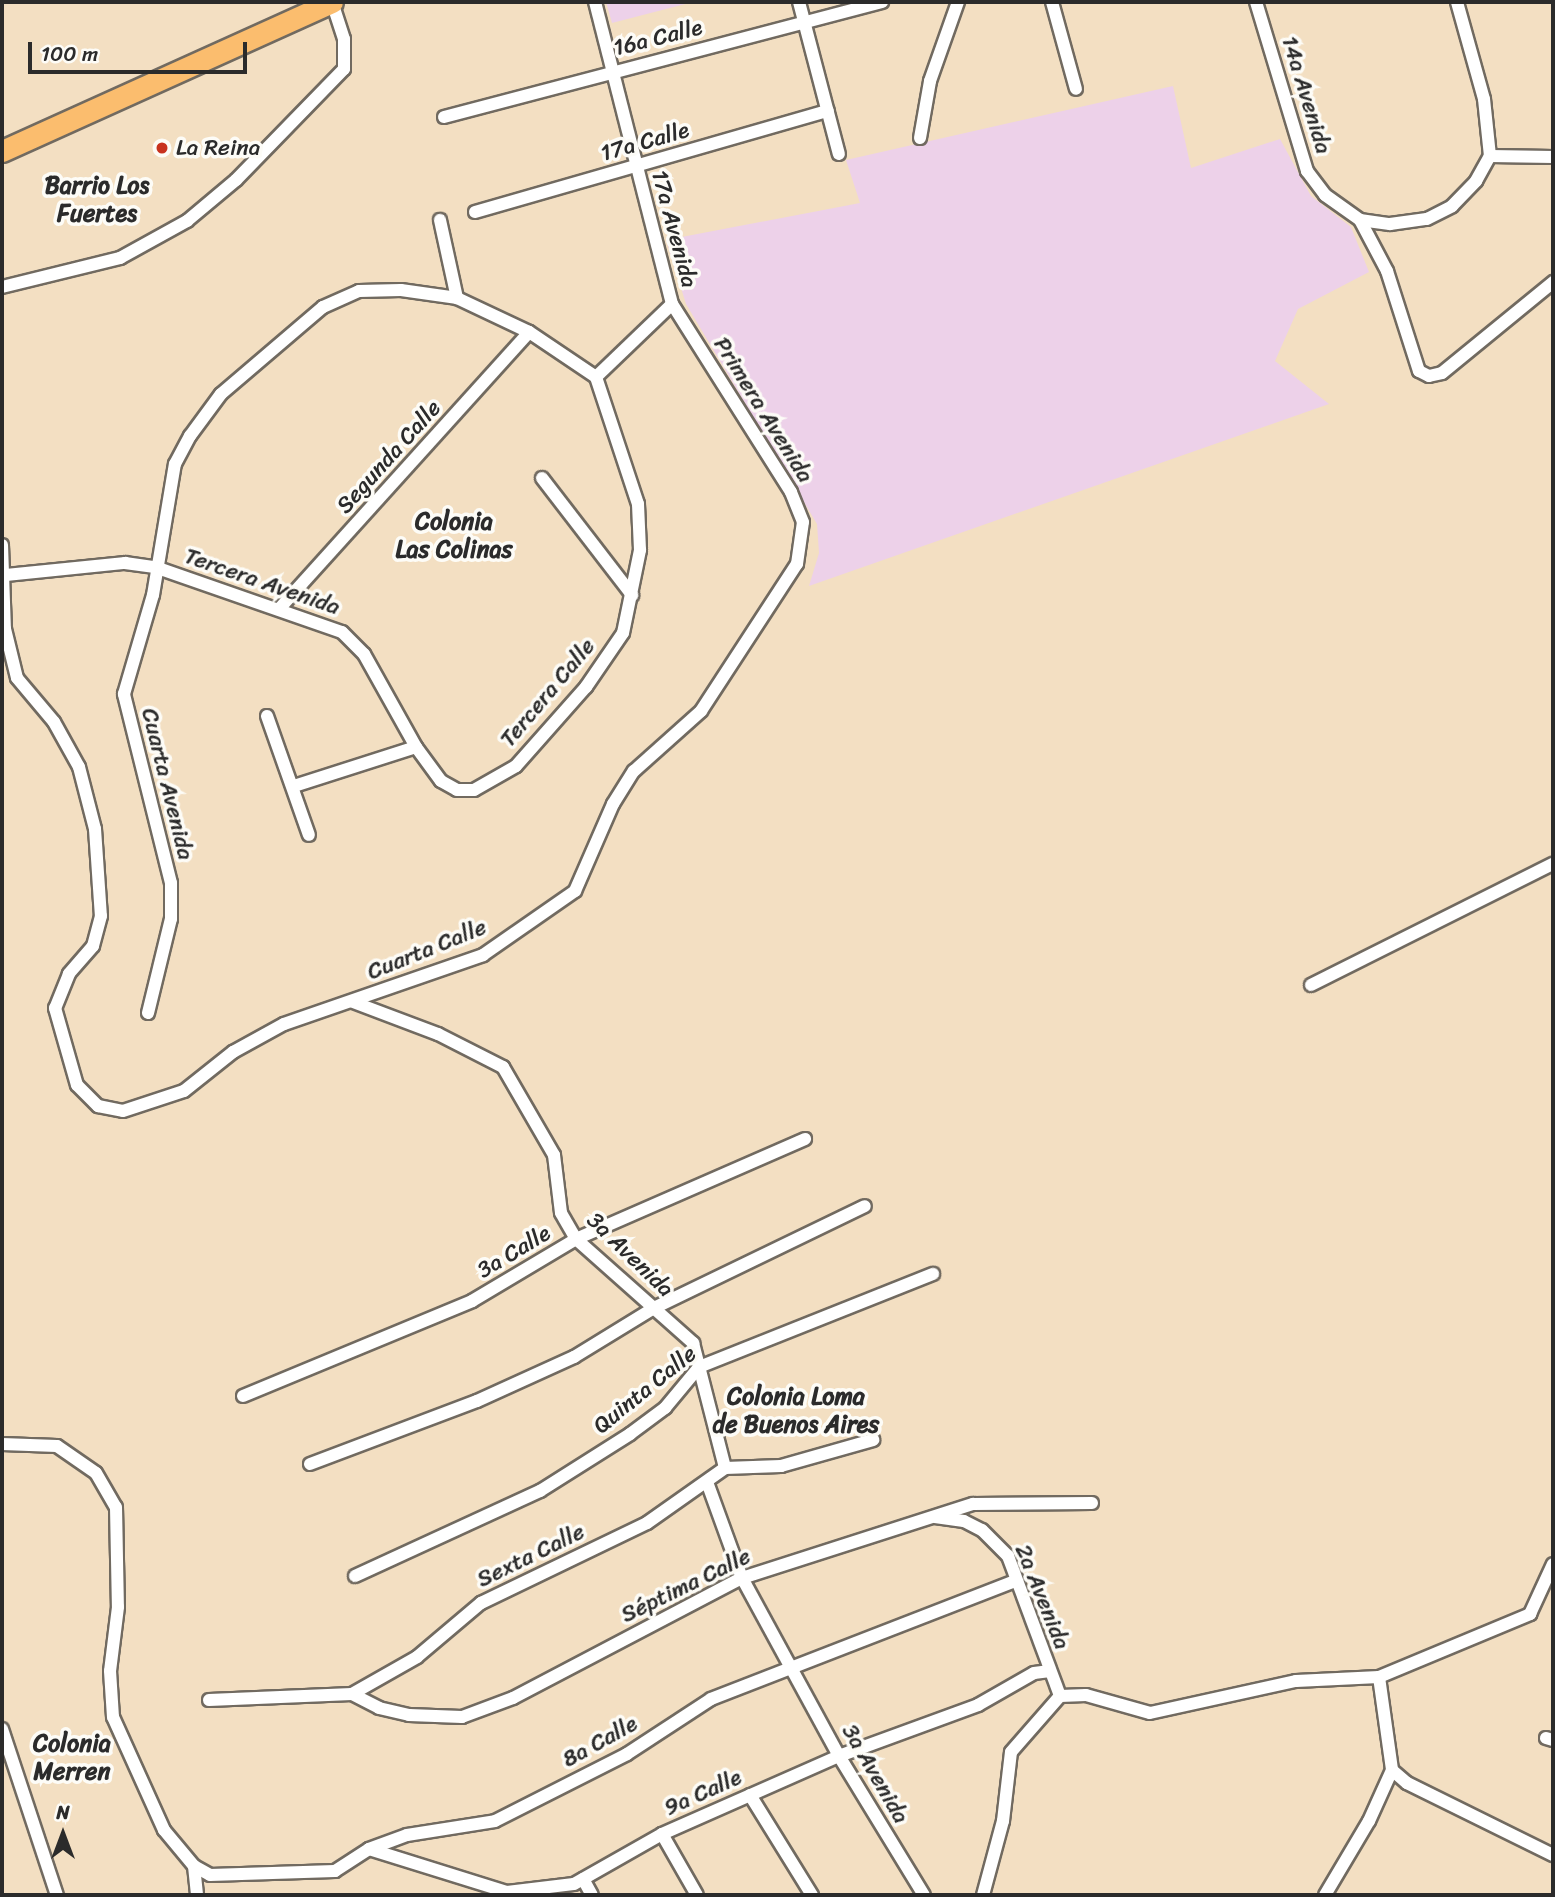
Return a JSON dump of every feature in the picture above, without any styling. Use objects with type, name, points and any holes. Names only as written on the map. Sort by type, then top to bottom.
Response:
[{"type":"main road","points":[[2,151],[332,2]]},
{"type":"street","points":[[2,287],[120,258],[187,221],[236,180],[344,69],[344,39],[332,2]]},
{"type":"street","name":"17a Avenida","points":[[595,2],[672,304]]},
{"type":"street","points":[[799,2],[839,154]]},
{"type":"street","name":"16a Calle","points":[[444,117],[882,2]]},
{"type":"street","points":[[920,138],[930,80],[958,2]]},
{"type":"street","points":[[1052,2],[1076,89]]},
{"type":"street","name":"14a Avenida","points":[[1256,2],[1307,172],[1325,195],[1360,220]]},
{"type":"street","points":[[1360,220],[1390,224],[1427,219],[1452,206],[1476,181],[1490,156],[1477,72],[1457,2]]},
{"type":"street","name":"17a Calle","points":[[475,212],[828,111]]},
{"type":"street","points":[[1490,156],[1553,157]]},
{"type":"street","points":[[440,220],[457,298]]},
{"type":"street","points":[[1360,220],[1387,271],[1419,371],[1429,376],[1442,373],[1553,282]]},
{"type":"street","name":"Cuarta Avenida","points":[[148,1013],[172,919],[171,883],[124,694],[153,595],[155,566],[175,464],[190,436],[222,394],[270,349],[323,307],[359,291],[401,290],[457,298],[529,332],[596,377]]},
{"type":"street","points":[[596,377],[672,304]]},
{"type":"street","name":"Primera Avenida","points":[[672,304],[791,492],[803,522],[802,544]]},
{"type":"street","name":"Segunda Calle","points":[[279,609],[529,332]]},
{"type":"street","name":"Tercera Calle","points":[[465,791],[482,788],[516,766],[586,687],[623,634],[640,550],[638,505],[596,377]]},
{"type":"street","points":[[542,478],[632,595]]},
{"type":"street","name":"Cuarta Calle","points":[[6,575],[5,629],[17,678],[54,722],[79,767],[95,829],[101,916],[93,946],[69,974],[55,1008],[77,1086],[98,1106],[123,1111],[155,1103],[184,1091],[233,1052],[284,1024],[483,955],[575,891],[612,804],[634,771],[701,710],[797,564],[802,544]]},
{"type":"street","points":[[2,545],[6,575]]},
{"type":"street","name":"Tercera Avenida","points":[[6,575],[125,563],[155,566],[342,632],[364,654],[416,747],[441,781],[465,791]]},
{"type":"street","points":[[267,716],[294,786],[309,835]]},
{"type":"street","points":[[294,786],[416,747]]},
{"type":"street","points":[[1311,985],[1553,864]]},
{"type":"street","name":"3a Avenida","points":[[353,1002],[438,1034],[503,1067],[554,1155],[561,1213],[576,1239],[693,1343],[725,1468]]},
{"type":"street","name":"3a Calle","points":[[243,1396],[472,1301],[576,1239],[805,1139]]},
{"type":"street","points":[[310,1464],[477,1401],[574,1357],[654,1308],[865,1206]]},
{"type":"street","name":"Quinta Calle","points":[[355,1576],[540,1491],[639,1428],[665,1408],[699,1367],[933,1274]]},
{"type":"street","points":[[725,1468],[781,1466],[873,1440]]},
{"type":"street","points":[[2,1444],[57,1446],[96,1473],[116,1507],[118,1607],[110,1671],[113,1717],[164,1830],[194,1866],[197,1895]]},
{"type":"street","name":"Sexta Calle","points":[[209,1700],[352,1694],[417,1657],[481,1603],[647,1523],[725,1468]]},
{"type":"street","name":"3a Avenida","points":[[707,1482],[742,1578],[839,1756],[924,1895]]},
{"type":"street","name":"Séptima Calle","points":[[352,1694],[379,1708],[410,1715],[437,1718],[474,1713],[513,1698],[742,1578],[973,1504],[1092,1503]]},
{"type":"street","name":"2a Avenida","points":[[931,1516],[964,1521],[982,1530],[1008,1556],[1015,1581],[1060,1696]]},
{"type":"street","points":[[983,1895],[1003,1821],[1011,1752],[1060,1696],[1086,1695],[1150,1713],[1296,1681],[1379,1677],[1530,1614],[1553,1564]]},
{"type":"street","name":"8a Calle","points":[[194,1866],[210,1875],[308,1874],[335,1871],[369,1849],[407,1835],[495,1821],[626,1754],[711,1699],[1015,1581]]},
{"type":"street","name":"9a Calle","points":[[369,1849],[507,1894],[545,1890],[583,1879],[662,1834],[839,1756],[978,1705],[1034,1673],[1050,1671]]},
{"type":"street","points":[[1325,1895],[1369,1821],[1392,1770],[1379,1677]]},
{"type":"street","points":[[2,1729],[57,1895]]},
{"type":"street","points":[[1392,1770],[1406,1783],[1553,1855]]},
{"type":"street","points":[[750,1795],[812,1895]]},
{"type":"street","points":[[662,1834],[697,1895]]},
{"type":"street","points":[[583,1879],[592,1895]]},
{"type":"shaded area","points":[[606,2],[693,2],[612,23]]},
{"type":"shaded area","points":[[1173,86],[1191,168],[1280,139],[1311,196],[1351,227],[1369,272],[1298,309],[1275,361],[1329,404],[809,586],[819,553],[817,524],[686,304],[666,240],[860,203],[846,160]]},
{"type":"place","name":"La Reina","points":[[162,148]]},
{"type":"district","name":"Barrio Los Fuertes","points":[[97,200]]},
{"type":"district","name":"Colonia Las Colinas","points":[[454,536]]},
{"type":"district","name":"Colonia Loma de Buenos Aires","points":[[796,1411]]},
{"type":"district","name":"Colonia Merren","points":[[72,1758]]}]
